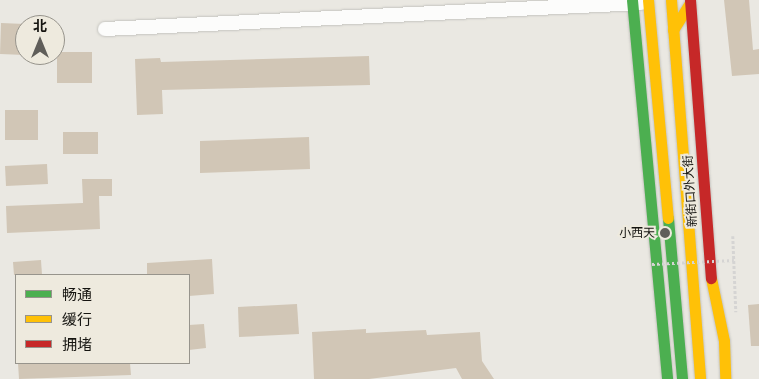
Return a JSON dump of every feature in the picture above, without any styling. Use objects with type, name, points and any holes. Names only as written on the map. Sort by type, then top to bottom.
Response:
[{"type":"main road","name":"新街口外大街","points":[[671,0],[700,379]]},
{"type":"main road","name":"新街口外大街","points":[[648,1],[682,379]]},
{"type":"main road","points":[[632,2],[667,379]]},
{"type":"main road","name":"新街口外大街","points":[[690,2],[707,242],[714,302],[724,341],[725,379]]},
{"type":"main road","points":[[673,30],[690,2]]},
{"type":"street","points":[[105,29],[648,1]]},
{"type":"path","points":[[733,236],[736,312]]},
{"type":"path","points":[[652,264],[734,260]]},
{"type":"building","points":[[724,0],[749,0],[753,50],[759,49],[759,74],[732,76]]},
{"type":"building","points":[[1,23],[15,24],[15,55],[0,54]]},
{"type":"building","points":[[65,52],[92,52],[92,83],[57,83],[57,65],[65,65]]},
{"type":"building","points":[[369,56],[370,85],[162,90],[163,114],[137,115],[135,59],[160,58],[161,62]]},
{"type":"building","points":[[5,110],[38,110],[38,140],[5,140]]},
{"type":"building","points":[[63,132],[98,132],[98,154],[63,154]]},
{"type":"building","points":[[309,137],[310,169],[200,173],[200,141]]},
{"type":"building","points":[[47,164],[48,184],[6,186],[5,166]]},
{"type":"building","points":[[82,179],[112,179],[112,196],[99,196],[100,229],[7,233],[6,206],[83,203]]},
{"type":"building","points":[[212,259],[214,294],[190,296],[190,274],[147,274],[147,263]]},
{"type":"building","points":[[41,260],[42,274],[14,275],[13,262]]},
{"type":"building","points":[[297,304],[299,334],[239,337],[238,307]]},
{"type":"building","points":[[759,304],[759,346],[751,346],[748,305]]},
{"type":"building","points":[[204,324],[206,348],[190,350],[190,325]]},
{"type":"building","points":[[366,329],[366,333],[426,330],[427,335],[480,332],[482,361],[494,379],[462,379],[456,368],[369,379],[314,379],[312,332]]},
{"type":"building","points":[[18,364],[130,364],[131,375],[19,379]]},
{"type":"traffic: fast","points":[[632,0],[667,379]]},
{"type":"traffic: fast","points":[[668,218],[682,379]]},
{"type":"traffic: slow","points":[[648,0],[668,218]]},
{"type":"traffic: slow","points":[[671,0],[700,379]]},
{"type":"traffic: slow","points":[[673,30],[690,3]]},
{"type":"traffic: slow","points":[[711,278],[724,341],[725,379]]},
{"type":"traffic: jam","points":[[690,0],[711,278]]},
{"type":"place","name":"小西天","points":[[665,233]]}]
